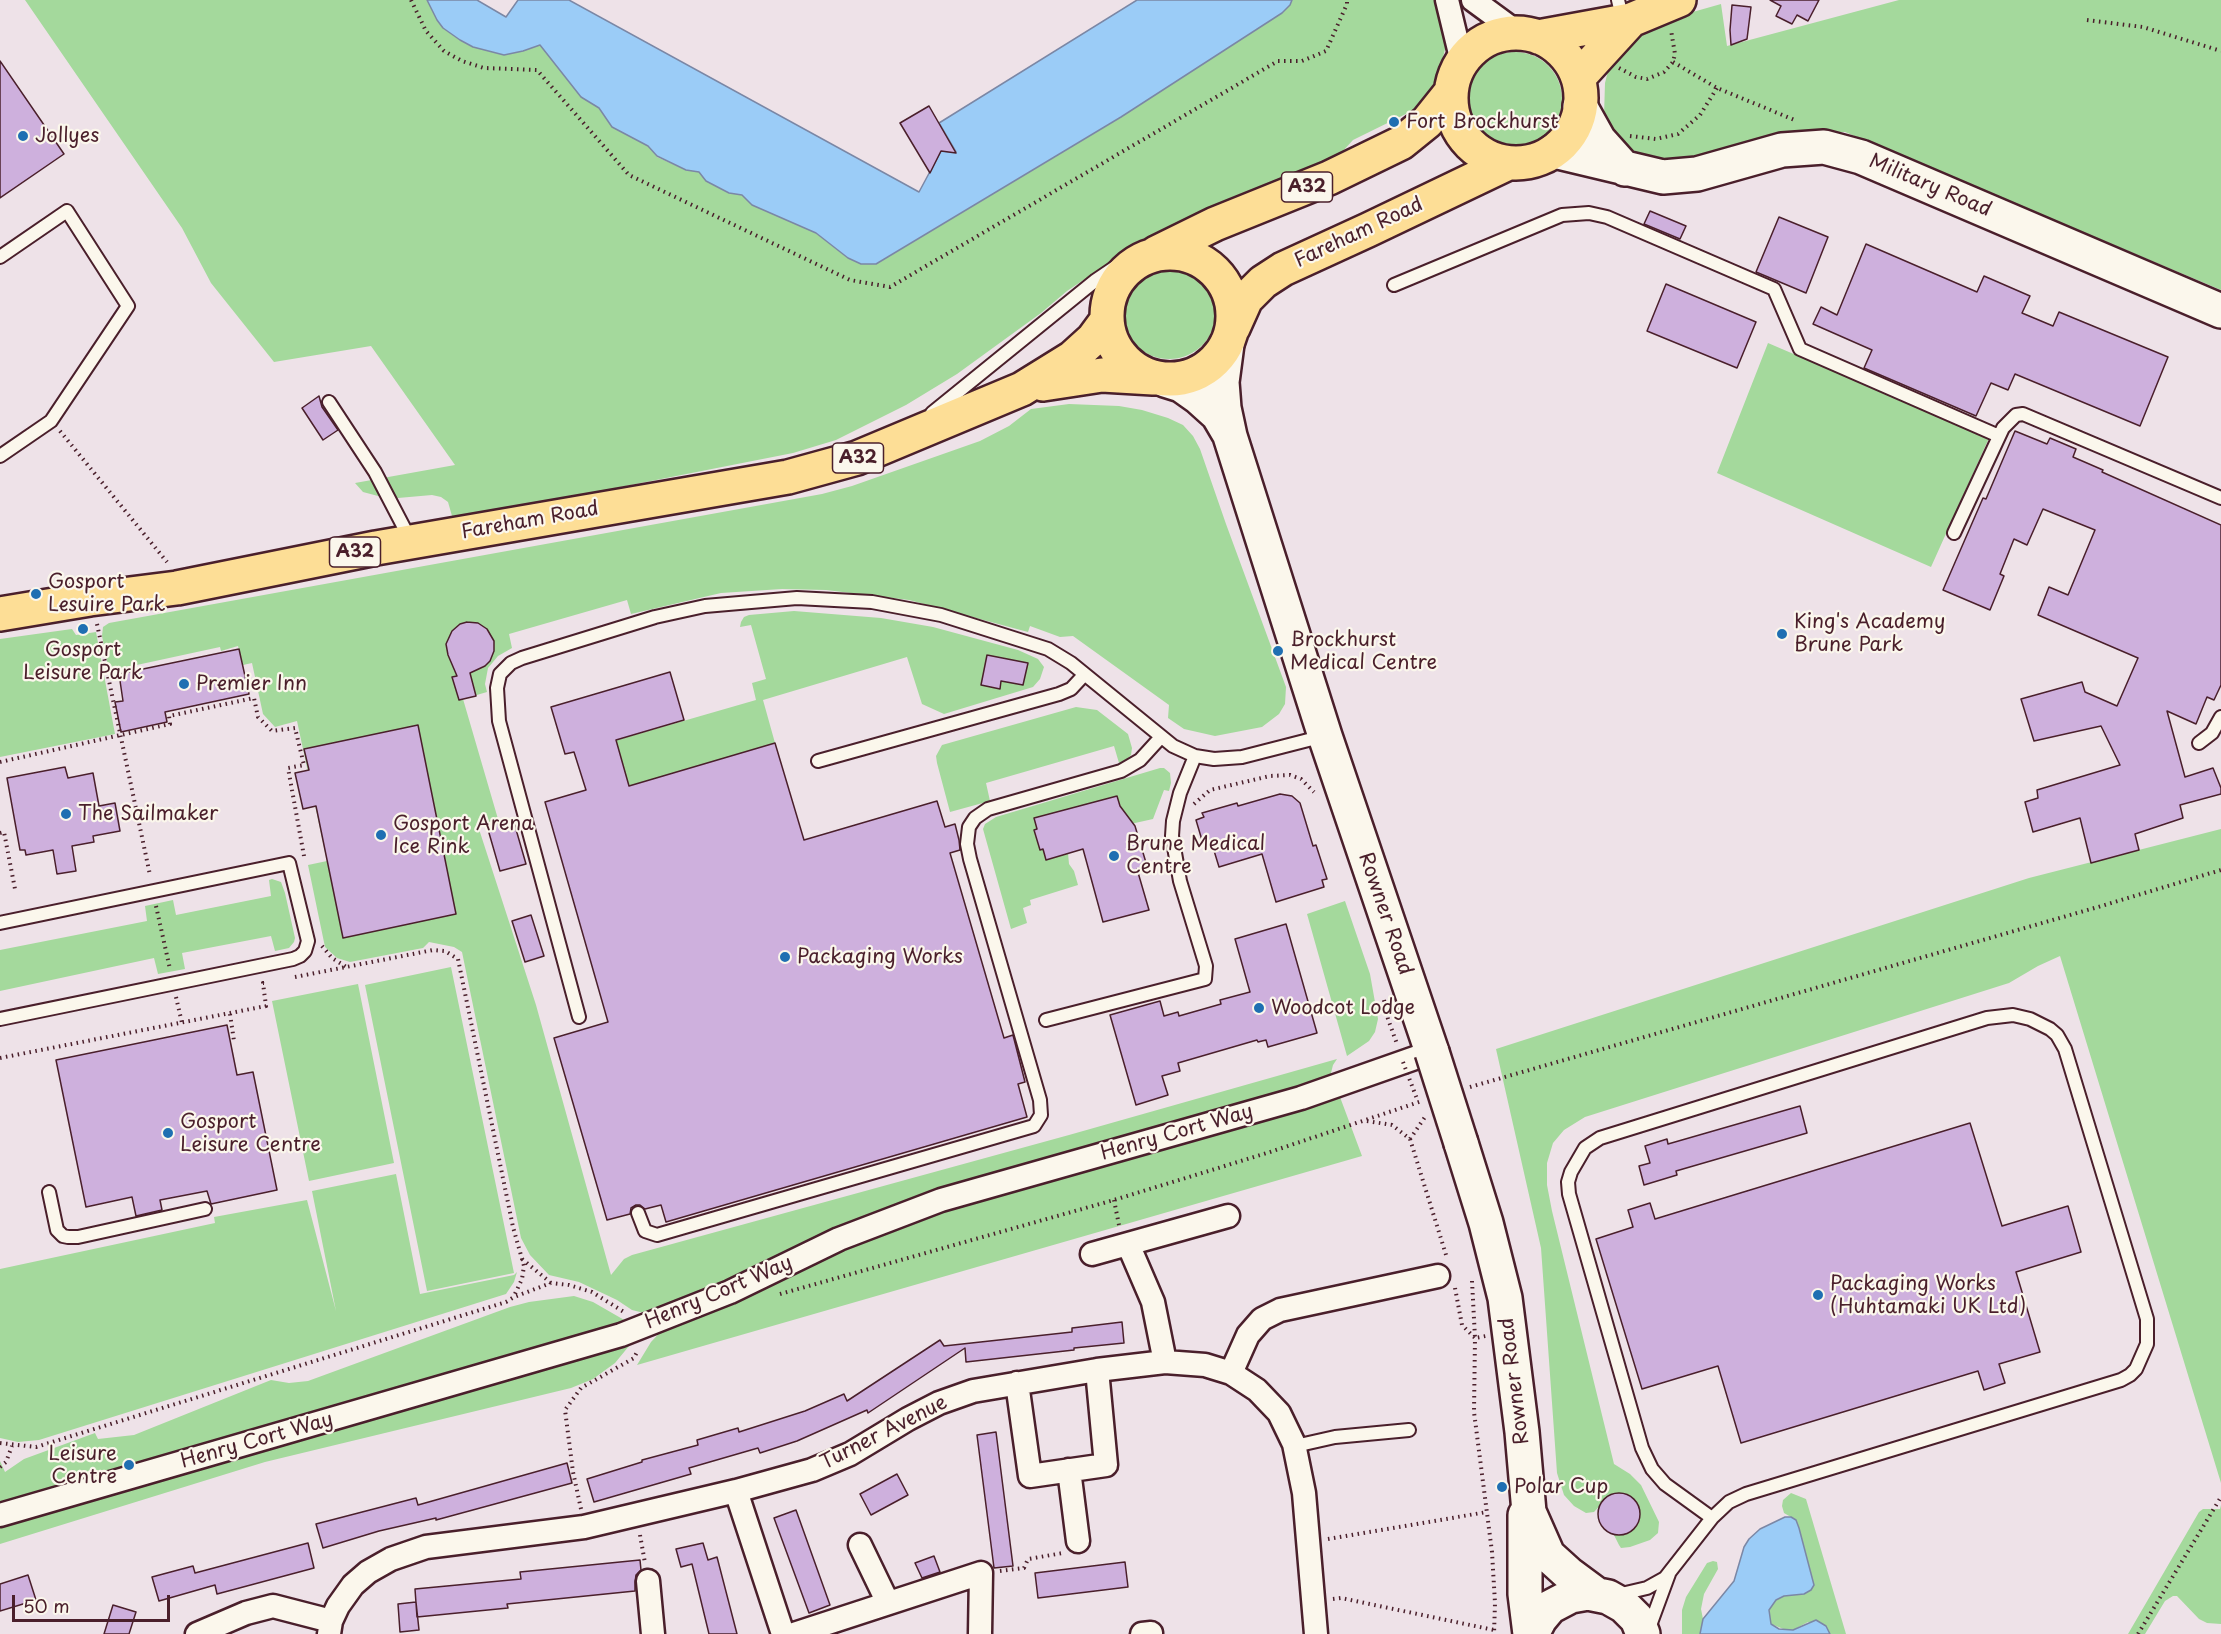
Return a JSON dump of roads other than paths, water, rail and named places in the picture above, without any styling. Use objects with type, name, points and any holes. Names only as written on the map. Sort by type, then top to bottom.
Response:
[{"type":"main road","points":[[1624,14],[1585,80],[1576,123],[1567,138],[1554,151],[1532,161],[1508,163],[1489,157],[1472,146],[1459,130],[1452,112],[1456,77],[1476,46],[1496,36],[1528,34],[1670,4]]},
{"type":"main road","points":[[1528,34],[1555,46],[1585,80],[1599,140],[1625,169]]},
{"type":"main road","name":"A32","points":[[1146,257],[1215,224],[1329,178],[1401,143],[1427,122],[1456,77]]},
{"type":"main road","name":"Military Road","points":[[1554,151],[1663,177],[1697,174],[1782,150],[1824,147],[1861,157],[2221,310]]},
{"type":"main road","name":"Fareham Road","points":[[1230,336],[1246,299],[1263,282],[1283,269],[1508,163]]},
{"type":"main road","points":[[1179,253],[1201,260],[1225,284],[1230,294],[1234,316],[1230,336],[1216,360],[1202,372],[1184,378],[1161,379],[1136,369],[1118,353],[1113,343],[1107,320],[1109,301],[1116,282],[1129,268],[1146,257],[1179,253]]},
{"type":"main road","name":"Fareham Road","points":[[8,610],[187,586],[411,542],[788,477],[857,458],[1022,388],[1072,358],[1093,339],[1107,320]]},
{"type":"main road","name":"Rowner Road","points":[[1230,336],[1222,382],[1224,408],[1230,436],[1325,736],[1418,1057],[1461,1143],[1486,1223],[1505,1298],[1518,1389],[1529,1512],[1542,1545],[1557,1564],[1602,1595],[1618,1601],[1632,1613],[1645,1634]]},
{"type":"main road","name":"Fareham Road","points":[[1022,388],[1088,376],[1115,375],[1161,379]]},
{"type":"main road","name":"Rowner Road","points":[[1161,379],[1181,385],[1198,397],[1218,416],[1230,436]]},
{"type":"main road","name":"Rowner Road","points":[[1525,1468],[1525,1594],[1531,1634]]},
{"type":"main road","points":[[1531,1634],[1544,1613],[1557,1602],[1580,1594],[1602,1595]]},
{"type":"street","points":[[1447,0],[1456,77]]},
{"type":"street","points":[[1473,0],[1528,34]]},
{"type":"street","name":"Henry Cort Way","points":[[0,1515],[621,1335],[730,1292],[839,1239],[941,1200],[1301,1098],[1418,1057]]},
{"type":"street","points":[[1092,1254],[1228,1216]]},
{"type":"street","points":[[1128,1244],[1154,1302],[1165,1362]]},
{"type":"street","points":[[1231,1373],[1248,1335],[1262,1319],[1280,1310],[1446,1273]]},
{"type":"street","name":"Turner Avenue","points":[[330,1628],[338,1606],[353,1585],[368,1572],[391,1559],[426,1547],[584,1527],[736,1491],[812,1470],[850,1454],[939,1403],[973,1391],[1097,1370],[1165,1362],[1205,1365],[1231,1373],[1257,1390],[1279,1413],[1294,1446],[1304,1493],[1316,1634]]},
{"type":"street","points":[[1017,1383],[1030,1476],[1106,1465],[1097,1370]]},
{"type":"street","points":[[1070,1470],[1078,1541]]},
{"type":"street","points":[[736,1491],[783,1634]]},
{"type":"street","points":[[860,1545],[888,1603]]},
{"type":"street","points":[[794,1634],[981,1573],[980,1634]]},
{"type":"street","points":[[648,1581],[648,1634]]},
{"type":"street","points":[[197,1634],[246,1613],[273,1606],[330,1628]]},
{"type":"lane","points":[[0,257],[67,211],[128,306],[51,421],[0,456]]},
{"type":"lane","points":[[1394,285],[1562,215],[1588,213],[1607,218],[1774,289],[1800,349],[1999,436]]},
{"type":"lane","points":[[896,442],[1110,270],[1144,251],[1215,224]]},
{"type":"lane","points":[[329,402],[375,472],[411,542]]},
{"type":"lane","points":[[1954,533],[2003,428],[2016,415],[2029,415],[2221,498]]},
{"type":"lane","points":[[579,1017],[500,728],[497,688],[501,674],[511,663],[522,658],[655,617],[694,608],[730,603],[818,598],[882,603],[940,615],[1040,645],[1063,658],[1161,737],[1180,750],[1195,756],[1220,759],[1242,757],[1325,736]]},
{"type":"lane","points":[[818,761],[1059,694],[1071,689],[1084,675]]},
{"type":"lane","points":[[2199,743],[2212,733],[2221,717]]},
{"type":"lane","points":[[638,1213],[645,1231],[657,1235],[1034,1126],[1041,1115],[1040,1100],[970,859],[967,844],[969,827],[975,818],[988,808],[1121,771],[1140,760],[1161,737]]},
{"type":"lane","points":[[1046,1020],[1205,979],[1206,966],[1180,881],[1172,843],[1173,821],[1195,756]]},
{"type":"lane","points":[[0,923],[290,863],[308,937],[305,951],[293,959],[0,1019]]},
{"type":"lane","points":[[1602,1595],[1647,1588],[1660,1582],[1712,1518],[1729,1502],[1746,1494],[2112,1383],[2126,1378],[2136,1369],[2147,1344],[2147,1319],[2065,1049],[2057,1035],[2050,1029],[2013,1015],[1987,1018],[1600,1138],[1589,1144],[1578,1156],[1569,1177],[1569,1194],[1642,1448],[1652,1469],[1665,1484],[1712,1518]]},
{"type":"lane","points":[[49,1192],[57,1230],[63,1236],[68,1237],[205,1209]]},
{"type":"lane","points":[[1294,1446],[1335,1437],[1409,1430]]},
{"type":"lane","points":[[1645,1634],[1669,1573]]},
{"type":"water","points":[[427,0],[477,0],[506,17],[518,0],[569,0],[919,192],[941,151],[956,152],[939,123],[1137,0],[1292,0],[1282,13],[1121,117],[876,264],[861,264],[848,258],[816,233],[752,205],[742,195],[729,193],[706,181],[699,172],[686,170],[657,156],[648,146],[612,127],[599,108],[581,97],[540,45],[504,55],[473,47],[443,28]]},
{"type":"water","points":[[1785,1517],[1796,1520],[1814,1585],[1804,1594],[1784,1596],[1776,1600],[1769,1610],[1771,1624],[1779,1629],[1793,1630],[1816,1620],[1826,1626],[1830,1634],[1700,1634],[1703,1619],[1734,1581],[1744,1547],[1749,1539],[1760,1529]]},
{"type":"place","name":"Fort Brockhurst","points":[[1394,122]]},
{"type":"place","name":"Jollyes","points":[[23,136]]},
{"type":"place","name":"Gosport Lesuire Park","points":[[36,594]]},
{"type":"place","name":"Gosport Leisure Park","points":[[83,629]]},
{"type":"place","name":"King's Academy Brune Park","points":[[1782,634]]},
{"type":"place","name":"Brockhurst Medical Centre","points":[[1278,651]]},
{"type":"place","name":"Premier Inn","points":[[184,684]]},
{"type":"place","name":"The Sailmaker","points":[[66,814]]},
{"type":"place","name":"Gosport Arena Ice Rink","points":[[381,835]]},
{"type":"place","name":"Brune Medical Centre","points":[[1114,856]]},
{"type":"place","name":"Packaging Works","points":[[785,957]]},
{"type":"place","name":"Woodcot Lodge","points":[[1259,1008]]},
{"type":"place","name":"Gosport Leisure Centre","points":[[168,1133]]},
{"type":"place","name":"Packaging Works (Huhtamaki UK Ltd)","points":[[1818,1295]]},
{"type":"place","name":"Leisure Centre","points":[[129,1465]]},
{"type":"place","name":"Polar Cup","points":[[1502,1487]]}]
